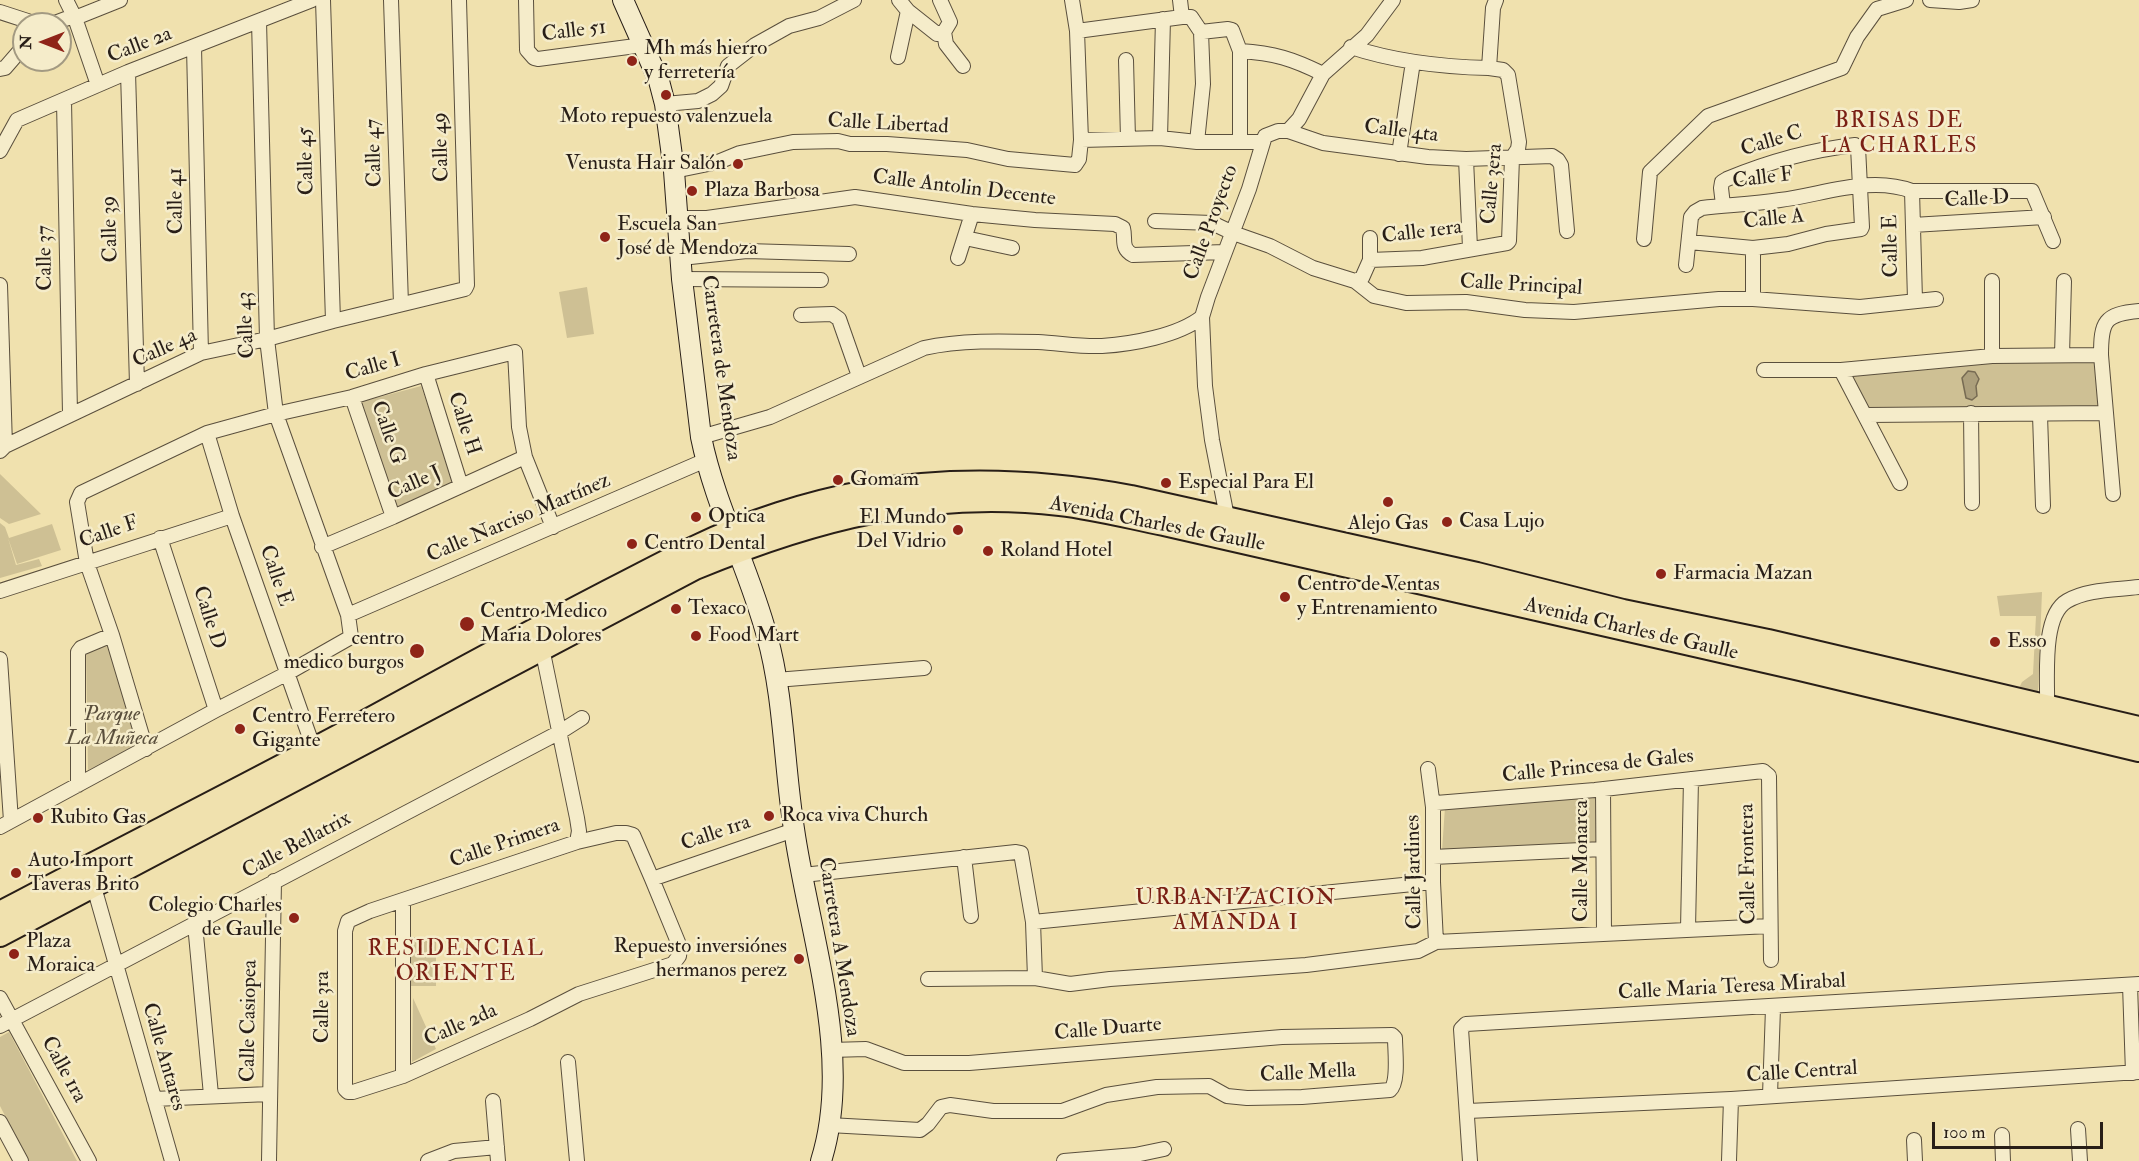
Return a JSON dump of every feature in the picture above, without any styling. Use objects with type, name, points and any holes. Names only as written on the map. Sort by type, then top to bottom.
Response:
[{"type":"main road","name":"Avenida Charles de Gaulle","points":[[0,935],[91,877],[347,741],[542,648],[695,568],[733,541],[785,513],[876,490],[944,484],[1026,483],[1131,496],[1190,520],[1372,561],[2139,752]]},
{"type":"main road","name":"Avenida Charles de Gaulle","points":[[1190,520],[1227,517],[1372,561],[1477,574],[1623,610],[2132,725]]},
{"type":"main road","name":"Avenida Charles de Gaulle","points":[[347,741],[533,630],[695,547],[733,541]]},
{"type":"main road","name":"Avenida Charles de Gaulle","points":[[0,913],[91,877]]},
{"type":"street","points":[[66,0],[75,18],[98,85]]},
{"type":"street","points":[[75,18],[120,0]]},
{"type":"street","name":"Calle 2a","points":[[0,151],[17,120],[128,72],[312,0]]},
{"type":"street","name":"Calle 45","points":[[323,0],[333,321]]},
{"type":"street","name":"Calle 47","points":[[391,0],[400,304]]},
{"type":"street","name":"Calle 49","points":[[459,0],[467,285],[463,290]]},
{"type":"street","name":"Calle 51","points":[[526,0],[527,50],[534,58],[643,45]]},
{"type":"street","name":"Carretera de Mendoza","points":[[623,0],[659,81],[666,104],[674,171],[682,279],[701,437],[706,460],[733,541]]},
{"type":"street","points":[[666,104],[698,101],[712,94],[720,86],[728,66],[755,45],[789,26],[819,18],[854,0]]},
{"type":"street","points":[[899,0],[908,11],[932,31],[937,34],[944,32]]},
{"type":"street","points":[[940,0],[950,22],[944,32],[946,44],[963,66]]},
{"type":"street","points":[[1072,0],[1077,31],[1081,140],[1160,138],[1197,142],[1262,142],[1265,136],[1272,132],[1288,131],[1299,119],[1323,74],[1366,35],[1393,0]]},
{"type":"street","points":[[1180,0],[1182,17]]},
{"type":"street","points":[[1351,47],[1376,56],[1444,67],[1489,68],[1493,8],[1496,0]]},
{"type":"street","points":[[1644,239],[1650,172],[1708,116],[1842,68],[1857,37],[1877,9],[1905,0]]},
{"type":"street","points":[[1930,0],[1959,2],[1972,0]]},
{"type":"street","points":[[898,57],[908,11]]},
{"type":"street","points":[[1077,31],[1191,17],[1201,32],[1203,84],[1197,142]]},
{"type":"street","points":[[1160,138],[1163,19]]},
{"type":"street","name":"Calle 43","points":[[259,21],[267,339],[276,414],[348,615]]},
{"type":"street","points":[[1201,32],[1232,30],[1240,51],[1240,142]]},
{"type":"street","name":"Calle 41","points":[[194,47],[201,353]]},
{"type":"street","points":[[1240,51],[1264,52],[1296,60],[1323,74]]},
{"type":"street","points":[[0,69],[4,68],[12,59]]},
{"type":"street","points":[[1126,60],[1128,139]]},
{"type":"street","points":[[1399,154],[1413,62]]},
{"type":"street","name":"Calle 3era","points":[[1489,68],[1503,70],[1509,75],[1519,142],[1518,149],[1512,158],[1507,243]]},
{"type":"street","name":"Calle 39","points":[[128,72],[137,384]]},
{"type":"street","name":"Calle 37","points":[[64,101],[70,414]]},
{"type":"street","name":"Calle 4ta","points":[[1288,131],[1323,143],[1399,154],[1466,159],[1552,156],[1561,165],[1567,231]]},
{"type":"street","name":"Calle Libertad","points":[[674,171],[792,142],[838,141],[850,144],[887,144],[967,150],[1008,159],[1075,165],[1079,159],[1081,140]]},
{"type":"street","name":"Calle Proyecto","points":[[1227,517],[1206,396],[1202,317],[1249,189],[1262,142]]},
{"type":"street","name":"Calle C","points":[[1723,205],[1722,182],[1762,165],[1817,150],[1854,145],[1858,147],[1861,186]]},
{"type":"street","points":[[1466,159],[1470,248]]},
{"type":"street","name":"Calle F","points":[[1686,265],[1691,217],[1702,208],[1782,200],[1836,189],[1861,186],[1901,187],[1912,191],[2034,191],[2044,217]]},
{"type":"street","name":"Calle A","points":[[1689,242],[1754,248],[1788,244],[1862,228],[1861,186]]},
{"type":"street","name":"Calle E","points":[[1912,191],[1915,300]]},
{"type":"street","name":"Calle Antolin Decente","points":[[677,218],[707,218],[855,197],[972,214],[1115,224],[1122,228],[1124,247],[1132,255],[1225,252]]},
{"type":"street","points":[[958,258],[972,214]]},
{"type":"street","points":[[2044,217],[2053,241]]},
{"type":"street","name":"Calle D","points":[[1913,225],[2044,217]]},
{"type":"street","name":"Calle Principal","points":[[1155,221],[1206,222],[1218,225],[1233,233],[1270,246],[1313,268],[1355,281],[1374,296],[1406,303],[1466,302],[1535,311],[1574,312],[1719,299],[1753,299],[1860,307],[1936,299]]},
{"type":"street","points":[[965,238],[1011,248]]},
{"type":"street","points":[[1370,238],[1370,260]]},
{"type":"street","name":"Calle 1era","points":[[1355,281],[1362,278],[1370,260],[1422,258],[1507,243]]},
{"type":"street","points":[[1753,299],[1754,248]]},
{"type":"street","points":[[681,258],[747,251],[849,254]]},
{"type":"street","points":[[682,279],[821,280]]},
{"type":"street","points":[[1992,280],[1992,356]]},
{"type":"street","points":[[2062,355],[2064,281]]},
{"type":"street","points":[[0,285],[2,448]]},
{"type":"street","name":"Calle 4a","points":[[2,448],[201,353],[267,339],[463,290]]},
{"type":"street","points":[[2113,494],[2101,332],[2107,320],[2118,315],[2139,311]]},
{"type":"street","points":[[801,315],[832,314],[839,319],[859,376]]},
{"type":"street","points":[[701,437],[770,417],[924,348],[946,343],[1036,342],[1101,346],[1138,341],[1187,328],[1202,317]]},
{"type":"street","name":"Calle I","points":[[87,563],[77,502],[81,493],[207,433],[276,414],[352,397],[426,374],[515,352],[518,416],[525,457],[553,527]]},
{"type":"street","points":[[1764,370],[1841,370],[1992,356],[2101,355]]},
{"type":"street","points":[[1841,370],[1867,415],[1900,483]]},
{"type":"street","name":"Calle H","points":[[426,374],[461,486]]},
{"type":"street","name":"Calle G","points":[[352,397],[393,517]]},
{"type":"street","points":[[1971,413],[1972,503]]},
{"type":"street","points":[[1867,415],[2106,413]]},
{"type":"street","points":[[2040,414],[2043,506]]},
{"type":"street","name":"Calle E","points":[[207,433],[232,516],[317,757]]},
{"type":"street","name":"Calle J","points":[[322,547],[525,457]]},
{"type":"street","name":"Calle Narciso Martínez","points":[[348,615],[706,460]]},
{"type":"street","name":"Calle F","points":[[0,591],[232,516]]},
{"type":"street","name":"Calle D","points":[[160,538],[216,710]]},
{"type":"street","name":"Carretera A Mendoza","points":[[733,541],[759,606],[776,680],[794,830],[816,946],[831,1050],[834,1091],[821,1161]]},
{"type":"street","points":[[87,563],[112,635],[146,749]]},
{"type":"street","points":[[2047,706],[2049,634],[2056,611],[2066,601],[2088,593],[2139,587]]},
{"type":"street","points":[[0,659],[6,824],[349,640],[351,634],[348,615]]},
{"type":"street","points":[[78,784],[78,651],[112,635]]},
{"type":"street","points":[[542,648],[577,818],[579,831],[577,842]]},
{"type":"street","points":[[776,680],[924,668]]},
{"type":"street","name":"Calle Bellatrix","points":[[6,1023],[560,732],[582,717]]},
{"type":"street","name":"Calle Jardines","points":[[1428,769],[1435,805],[1432,882],[1437,942]]},
{"type":"street","name":"Calle Princesa de Gales","points":[[1435,805],[1763,771]]},
{"type":"street","name":"Calle Frontera","points":[[1763,771],[1769,776],[1771,960]]},
{"type":"street","points":[[1688,929],[1691,779]]},
{"type":"street","name":"Calle Monarca","points":[[1603,789],[1604,933]]},
{"type":"street","name":"Calle 1ra","points":[[652,879],[794,830]]},
{"type":"street","name":"Calle Primera","points":[[348,921],[364,913],[577,842],[616,833],[633,836],[652,879]]},
{"type":"street","points":[[1433,857],[1603,849]]},
{"type":"street","points":[[802,875],[1021,853],[1033,922],[1035,978]]},
{"type":"street","points":[[964,857],[971,916]]},
{"type":"street","name":"Calle Antares","points":[[91,877],[172,1161]]},
{"type":"street","name":"Calle 2da","points":[[348,1092],[403,1076],[579,993],[673,964],[679,956],[680,947],[652,879]]},
{"type":"street","name":"Calle Casiopea","points":[[269,1161],[274,881]]},
{"type":"street","points":[[1033,922],[1432,882]]},
{"type":"street","points":[[403,901],[403,1076]]},
{"type":"street","name":"Calle 3ra","points":[[348,921],[345,931],[344,1068],[345,1089],[348,1092]]},
{"type":"street","points":[[195,924],[211,1095]]},
{"type":"street","points":[[928,979],[1035,978],[1070,984],[1306,965],[1418,951],[1437,942],[1770,926]]},
{"type":"street","points":[[2134,985],[2136,1073]]},
{"type":"street","name":"Calle Maria Teresa Mirabal","points":[[1470,1161],[1461,1029],[1466,1024],[1773,1008],[2134,985]]},
{"type":"street","name":"Calle 1ra","points":[[0,998],[6,1023],[89,1161]]},
{"type":"street","points":[[1770,1095],[1773,1008]]},
{"type":"street","name":"Calle Duarte","points":[[831,1050],[866,1048],[904,1063],[969,1064],[1282,1037],[1392,1035],[1395,1038],[1395,1070],[1394,1085],[1390,1090]]},
{"type":"street","points":[[568,1062],[577,1161]]},
{"type":"street","name":"Calle Central","points":[[1468,1111],[1731,1098],[2136,1073]]},
{"type":"street","name":"Calle Mella","points":[[829,1125],[920,1130],[941,1107],[950,1105],[993,1112],[1062,1111],[1106,1095],[1157,1087],[1209,1086],[1227,1096],[1246,1098],[1302,1097],[1390,1090]]},
{"type":"street","points":[[154,1099],[269,1094]]},
{"type":"street","points":[[1729,1161],[1731,1098]]},
{"type":"street","points":[[428,1161],[454,1151],[497,1154],[493,1101]]},
{"type":"street","points":[[0,1122],[21,1161]]},
{"type":"street","points":[[2078,1129],[2080,1161]]},
{"type":"street","points":[[2002,1135],[2003,1161]]},
{"type":"street","points":[[1914,1140],[1915,1161]]},
{"type":"street","points":[[1064,1161],[1135,1155],[1164,1149]]},
{"type":"green space","points":[[587,287],[594,334],[567,338],[559,292]]},
{"type":"green space","points":[[2096,362],[2100,403],[2095,407],[1868,411],[1850,376],[1854,372],[1965,363]]},
{"type":"green space","points":[[421,386],[454,484],[395,507],[361,402]]},
{"type":"green space","points":[[0,474],[41,514],[9,524],[0,518]]},
{"type":"green space","points":[[0,523],[5,527],[9,538],[52,524],[61,550],[17,564],[8,538],[16,565],[39,559],[42,566],[0,578]]},
{"type":"green space","points":[[2042,592],[2038,693],[2018,690],[2022,682],[2033,674],[2036,616],[2000,616],[1997,596]]},
{"type":"green space","name":"Parque La Muñeca","points":[[110,640],[143,743],[88,770],[86,650]]},
{"type":"green space","points":[[1597,793],[1599,846],[1442,851],[1445,807]]},
{"type":"green space","points":[[411,937],[436,937],[436,986],[410,986]]},
{"type":"green space","points":[[413,998],[436,1049],[412,1062]]},
{"type":"green space","points":[[9,1032],[77,1161],[28,1161],[0,1106],[0,1037]]},
{"type":"shaded area","points":[[1968,371],[1975,372],[1979,379],[1976,386],[1977,396],[1972,400],[1966,398],[1962,378]]},
{"type":"place","name":"Mh más hierro y ferretería","points":[[632,61]]},
{"type":"place","name":"Moto repuesto valenzuela","points":[[666,95]]},
{"type":"place","name":"Venusta Hair Salón","points":[[738,164]]},
{"type":"place","name":"Plaza Barbosa","points":[[692,191]]},
{"type":"place","name":"Escuela San José de Mendoza","points":[[605,237]]},
{"type":"place","name":"Gomam","points":[[838,480]]},
{"type":"place","name":"Especial Para El","points":[[1166,483]]},
{"type":"place","name":"Alejo Gas","points":[[1388,502]]},
{"type":"place","name":"Optica","points":[[696,517]]},
{"type":"place","name":"Casa Lujo","points":[[1447,522]]},
{"type":"place","name":"El Mundo Del Vidrio","points":[[958,530]]},
{"type":"place","name":"Centro Dental","points":[[632,544]]},
{"type":"place","name":"Roland Hotel","points":[[988,551]]},
{"type":"place","name":"Farmacia Mazan","points":[[1661,574]]},
{"type":"place","name":"Centro de Ventas y Entrenamiento","points":[[1285,597]]},
{"type":"place","name":"Texaco","points":[[676,609]]},
{"type":"place","name":"Centro Medico Maria Dolores","points":[[467,624]]},
{"type":"place","name":"Food Mart","points":[[696,636]]},
{"type":"place","name":"Esso","points":[[1995,642]]},
{"type":"place","name":"centro medico burgos","points":[[417,651]]},
{"type":"place","name":"Centro Ferretero Gigante","points":[[240,729]]},
{"type":"place","name":"Roca viva Church","points":[[769,816]]},
{"type":"place","name":"Rubito Gas","points":[[38,818]]},
{"type":"place","name":"Auto Import Taveras Brito","points":[[16,873]]},
{"type":"place","name":"Colegio Charles de Gaulle","points":[[294,918]]},
{"type":"place","name":"Plaza Moraica","points":[[14,954]]},
{"type":"place","name":"Repuesto inversiónes hermanos perez","points":[[799,959]]},
{"type":"district","name":"BRISAS DE LA CHARLES","points":[[1899,134]]},
{"type":"district","name":"URBANIZACION AMANDA I","points":[[1236,912]]},
{"type":"district","name":"RESIDENCIAL ORIENTE","points":[[456,962]]}]
